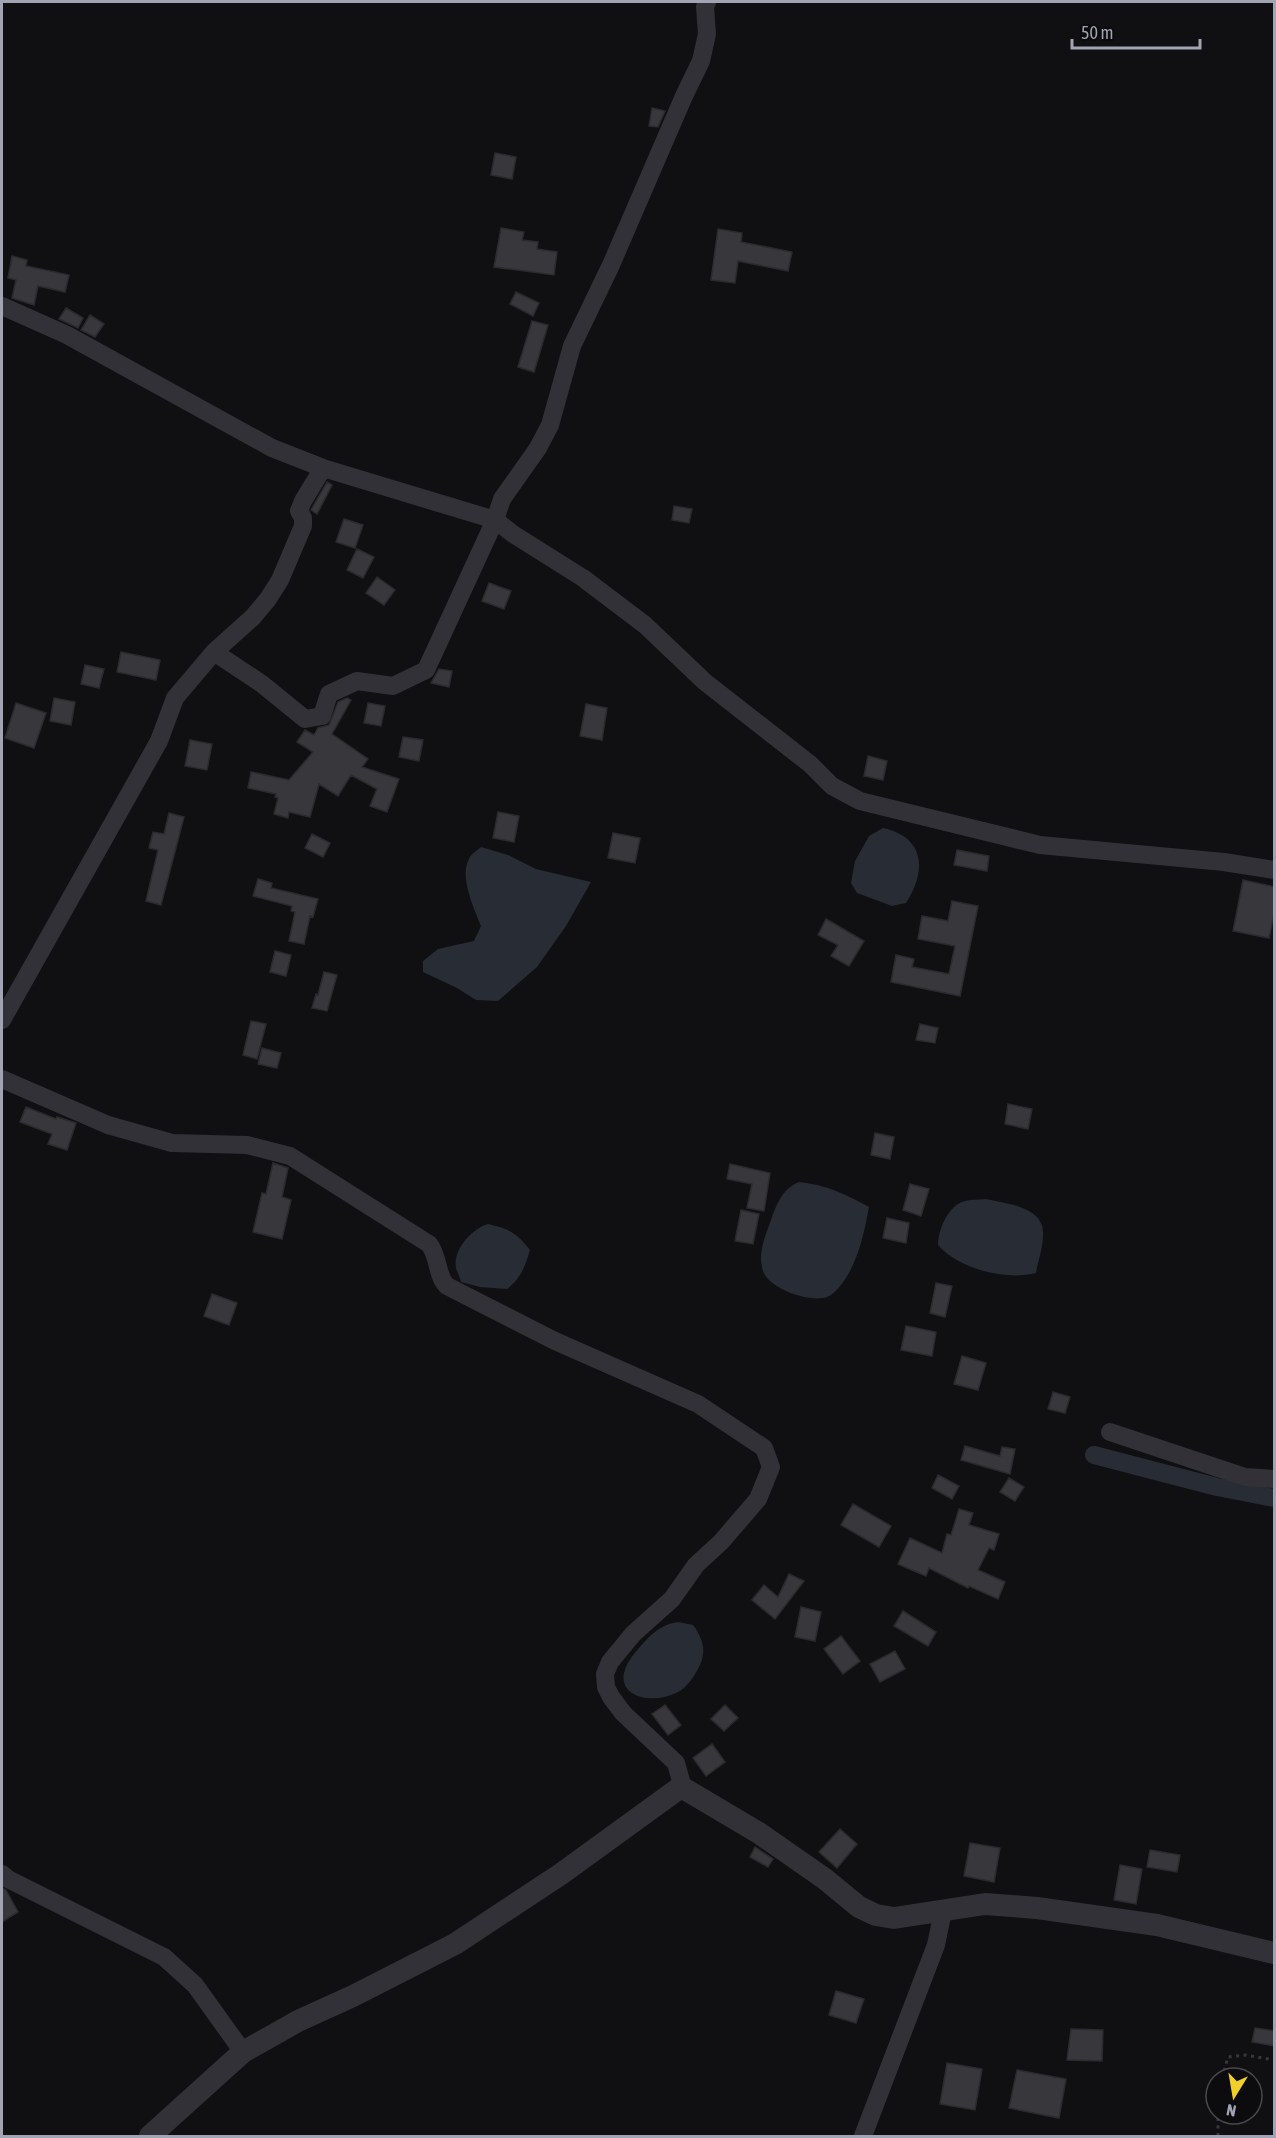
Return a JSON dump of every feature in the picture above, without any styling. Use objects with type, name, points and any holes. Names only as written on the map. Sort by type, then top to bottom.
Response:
[{"type":"street","points":[[214,652],[262,684],[305,719],[322,716],[329,694],[357,681],[393,686],[426,670],[495,520],[502,499],[538,448],[550,425],[572,346],[616,254],[701,61],[707,33],[705,7],[707,2]]},
{"type":"street","points":[[2,306],[67,335],[272,448],[323,468],[495,520],[583,578],[645,625],[705,682],[810,764],[832,786],[860,801],[1040,845],[1224,862],[1275,870]]},
{"type":"street","points":[[2,1020],[159,741],[175,698],[214,652],[253,617],[280,580],[303,526],[303,518],[299,511],[323,468]]},
{"type":"street","points":[[2,1079],[108,1125],[171,1143],[248,1145],[290,1156],[429,1244],[434,1250],[442,1281],[447,1286],[555,1341],[698,1404],[764,1448],[771,1467],[758,1499],[721,1542],[696,1565],[672,1599],[633,1634],[610,1662],[605,1674],[606,1687],[611,1697],[623,1713],[676,1763],[684,1788]]},
{"type":"street","points":[[1110,1432],[1245,1477],[1275,1479]]},
{"type":"street","points":[[150,2136],[243,2052],[298,2021],[455,1944],[561,1874],[678,1789],[684,1788],[759,1833],[825,1879],[859,1907],[876,1915],[894,1918],[985,1904],[1037,1908],[1157,1925],[1275,1953]]},
{"type":"street","points":[[2,1874],[164,1957],[195,1985],[243,2052]]},
{"type":"street","points":[[863,2136],[936,1945],[943,1911]]},
{"type":"path","points":[[1225,2066],[1228,2057],[1245,2055],[1275,2060]]},
{"type":"shaded area","points":[[883,828],[897,832],[907,839],[914,847],[918,857],[919,868],[913,891],[906,903],[892,906],[857,893],[851,883],[855,861],[869,836]]},
{"type":"shaded area","points":[[481,847],[508,855],[536,869],[591,882],[566,926],[537,967],[498,1001],[476,1000],[423,972],[423,961],[438,949],[474,941],[481,926],[468,892],[466,873],[470,857]]},
{"type":"shaded area","points":[[799,1182],[836,1191],[869,1207],[852,1267],[840,1287],[827,1297],[811,1298],[781,1289],[767,1278],[761,1264],[765,1237],[774,1211],[785,1192]]},
{"type":"shaded area","points":[[986,1199],[1019,1206],[1039,1219],[1043,1237],[1036,1273],[997,1274],[970,1267],[958,1261],[938,1245],[942,1226],[954,1207],[965,1201]]},
{"type":"shaded area","points":[[488,1224],[512,1232],[530,1250],[522,1272],[507,1289],[480,1287],[461,1282],[456,1268],[457,1254],[464,1241],[475,1230]]},
{"type":"shaded area","points":[[678,1622],[693,1625],[701,1640],[703,1656],[695,1674],[681,1690],[666,1697],[643,1697],[633,1694],[626,1687],[624,1679],[626,1667],[634,1654],[658,1629]]},
{"type":"building","points":[[652,108],[665,111],[658,127],[649,126]]},
{"type":"building","points":[[495,153],[516,157],[512,179],[491,175]]},
{"type":"building","points":[[501,228],[524,232],[522,240],[538,242],[537,249],[557,252],[554,275],[494,267]]},
{"type":"building","points":[[718,229],[742,233],[741,242],[792,252],[788,271],[738,261],[735,283],[711,280]]},
{"type":"building","points":[[12,256],[27,260],[26,266],[69,275],[65,292],[38,286],[34,305],[12,298],[16,280],[8,278]]},
{"type":"building","points":[[516,292],[539,303],[533,316],[510,304]]},
{"type":"building","points":[[66,308],[83,318],[78,328],[59,319]]},
{"type":"building","points":[[90,315],[104,324],[95,337],[81,330]]},
{"type":"building","points":[[532,321],[548,325],[534,372],[518,367]]},
{"type":"building","points":[[327,482],[332,485],[317,514],[311,510]]},
{"type":"building","points":[[674,506],[692,509],[689,523],[672,520]]},
{"type":"building","points":[[344,519],[363,525],[355,548],[336,542]]},
{"type":"building","points":[[357,549],[374,557],[363,578],[347,570]]},
{"type":"building","points":[[377,577],[395,590],[384,605],[366,593]]},
{"type":"building","points":[[489,583],[511,591],[504,609],[482,601]]},
{"type":"building","points":[[121,652],[160,660],[156,680],[117,672]]},
{"type":"building","points":[[85,665],[104,669],[99,688],[81,684]]},
{"type":"building","points":[[439,669],[452,671],[449,687],[431,683]]},
{"type":"building","points":[[54,698],[75,702],[71,725],[50,721]]},
{"type":"building","points":[[347,698],[351,700],[332,734],[368,759],[362,767],[399,779],[387,812],[370,806],[377,789],[351,775],[338,796],[319,784],[310,817],[289,812],[288,818],[274,814],[278,798],[275,797],[276,794],[248,788],[251,772],[289,780],[313,752],[297,742],[305,730],[314,735],[318,728],[329,725],[338,702]]},
{"type":"building","points":[[16,703],[46,713],[34,748],[5,738]]},
{"type":"building","points":[[368,703],[385,706],[381,726],[364,723]]},
{"type":"building","points":[[586,704],[607,708],[602,740],[580,736]]},
{"type":"building","points":[[403,737],[423,740],[419,761],[399,757]]},
{"type":"building","points":[[190,740],[212,744],[207,770],[185,766]]},
{"type":"building","points":[[868,756],[887,761],[883,780],[864,776]]},
{"type":"building","points":[[498,812],[519,816],[514,842],[493,838]]},
{"type":"building","points":[[169,813],[184,817],[161,905],[146,901],[158,850],[149,848],[153,832],[164,834]]},
{"type":"building","points":[[613,833],[640,838],[635,863],[608,858]]},
{"type":"building","points":[[312,834],[330,843],[323,857],[305,848]]},
{"type":"building","points":[[957,850],[989,856],[987,871],[954,865]]},
{"type":"building","points":[[258,879],[272,883],[271,888],[318,899],[313,917],[310,916],[304,944],[289,941],[295,912],[291,911],[292,906],[253,896]]},
{"type":"building","points":[[1243,880],[1275,887],[1275,909],[1269,938],[1233,931]]},
{"type":"building","points":[[952,901],[978,906],[960,996],[891,982],[896,955],[914,959],[912,967],[949,974],[955,946],[918,939],[922,916],[948,921]]},
{"type":"building","points":[[826,919],[864,941],[849,966],[831,956],[838,945],[818,935]]},
{"type":"building","points":[[275,951],[291,955],[286,976],[270,972]]},
{"type":"building","points":[[324,972],[337,975],[327,1011],[312,1008]]},
{"type":"building","points":[[251,1021],[266,1024],[257,1059],[243,1055]]},
{"type":"building","points":[[920,1024],[938,1028],[935,1043],[916,1040]]},
{"type":"building","points":[[262,1048],[281,1053],[277,1068],[258,1064]]},
{"type":"building","points":[[1008,1104],[1032,1109],[1028,1129],[1005,1124]]},
{"type":"building","points":[[26,1107],[56,1119],[57,1117],[76,1123],[67,1150],[48,1144],[52,1134],[20,1122]]},
{"type":"building","points":[[875,1133],[894,1137],[890,1159],[871,1155]]},
{"type":"building","points":[[273,1163],[288,1168],[282,1197],[291,1200],[282,1239],[253,1232],[262,1193],[266,1194]]},
{"type":"building","points":[[730,1164],[770,1173],[764,1211],[747,1208],[752,1184],[727,1179]]},
{"type":"building","points":[[910,1184],[929,1189],[921,1216],[903,1210]]},
{"type":"building","points":[[741,1210],[759,1214],[753,1244],[735,1241]]},
{"type":"building","points":[[887,1218],[909,1223],[906,1243],[883,1238]]},
{"type":"building","points":[[936,1283],[952,1286],[945,1317],[930,1313]]},
{"type":"building","points":[[212,1294],[237,1303],[229,1325],[204,1316]]},
{"type":"building","points":[[906,1326],[936,1332],[932,1356],[901,1350]]},
{"type":"building","points":[[962,1356],[986,1363],[978,1390],[954,1384]]},
{"type":"building","points":[[1053,1392],[1070,1397],[1065,1413],[1048,1409]]},
{"type":"building","points":[[965,1446],[1000,1456],[1002,1447],[1015,1449],[1010,1474],[961,1460]]},
{"type":"building","points":[[938,1475],[959,1486],[952,1499],[932,1488]]},
{"type":"building","points":[[1009,1478],[1024,1487],[1015,1501],[1000,1492]]},
{"type":"building","points":[[853,1504],[891,1526],[879,1547],[841,1525]]},
{"type":"building","points":[[959,1509],[973,1513],[969,1525],[999,1534],[994,1550],[989,1548],[978,1570],[1005,1582],[998,1599],[969,1586],[968,1588],[929,1568],[926,1576],[898,1564],[910,1538],[942,1553],[947,1534],[951,1535]]},
{"type":"building","points":[[789,1574],[804,1581],[775,1619],[752,1600],[764,1585],[778,1597]]},
{"type":"building","points":[[801,1607],[821,1612],[815,1641],[795,1637]]},
{"type":"building","points":[[903,1611],[936,1632],[928,1646],[894,1626]]},
{"type":"building","points":[[841,1636],[860,1661],[843,1674],[824,1649]]},
{"type":"building","points":[[895,1651],[905,1669],[880,1682],[870,1664]]},
{"type":"building","points":[[665,1705],[681,1725],[668,1735],[652,1714]]},
{"type":"building","points":[[725,1705],[738,1718],[724,1731],[711,1719]]},
{"type":"building","points":[[712,1744],[725,1762],[706,1776],[693,1758]]},
{"type":"building","points":[[840,1829],[857,1844],[837,1868],[819,1852]]},
{"type":"building","points":[[970,1843],[1000,1848],[994,1882],[964,1876]]},
{"type":"building","points":[[755,1847],[773,1859],[768,1867],[750,1857]]},
{"type":"building","points":[[1150,1850],[1180,1855],[1177,1872],[1147,1867]]},
{"type":"building","points":[[1120,1865],[1142,1869],[1136,1904],[1114,1900]]},
{"type":"building","points":[[2,1888],[6,1890],[18,1912],[2,1922]]},
{"type":"building","points":[[836,1991],[864,1999],[856,2023],[829,2015]]},
{"type":"building","points":[[1255,2028],[1275,2031],[1275,2046],[1252,2042]]},
{"type":"building","points":[[1071,2029],[1103,2030],[1102,2061],[1067,2060]]},
{"type":"building","points":[[947,2063],[982,2069],[975,2110],[940,2104]]},
{"type":"building","points":[[1017,2070],[1066,2079],[1059,2118],[1009,2108]]},
{"type":"waterway","points":[[1094,1455],[1217,1487],[1274,1498]]}]
